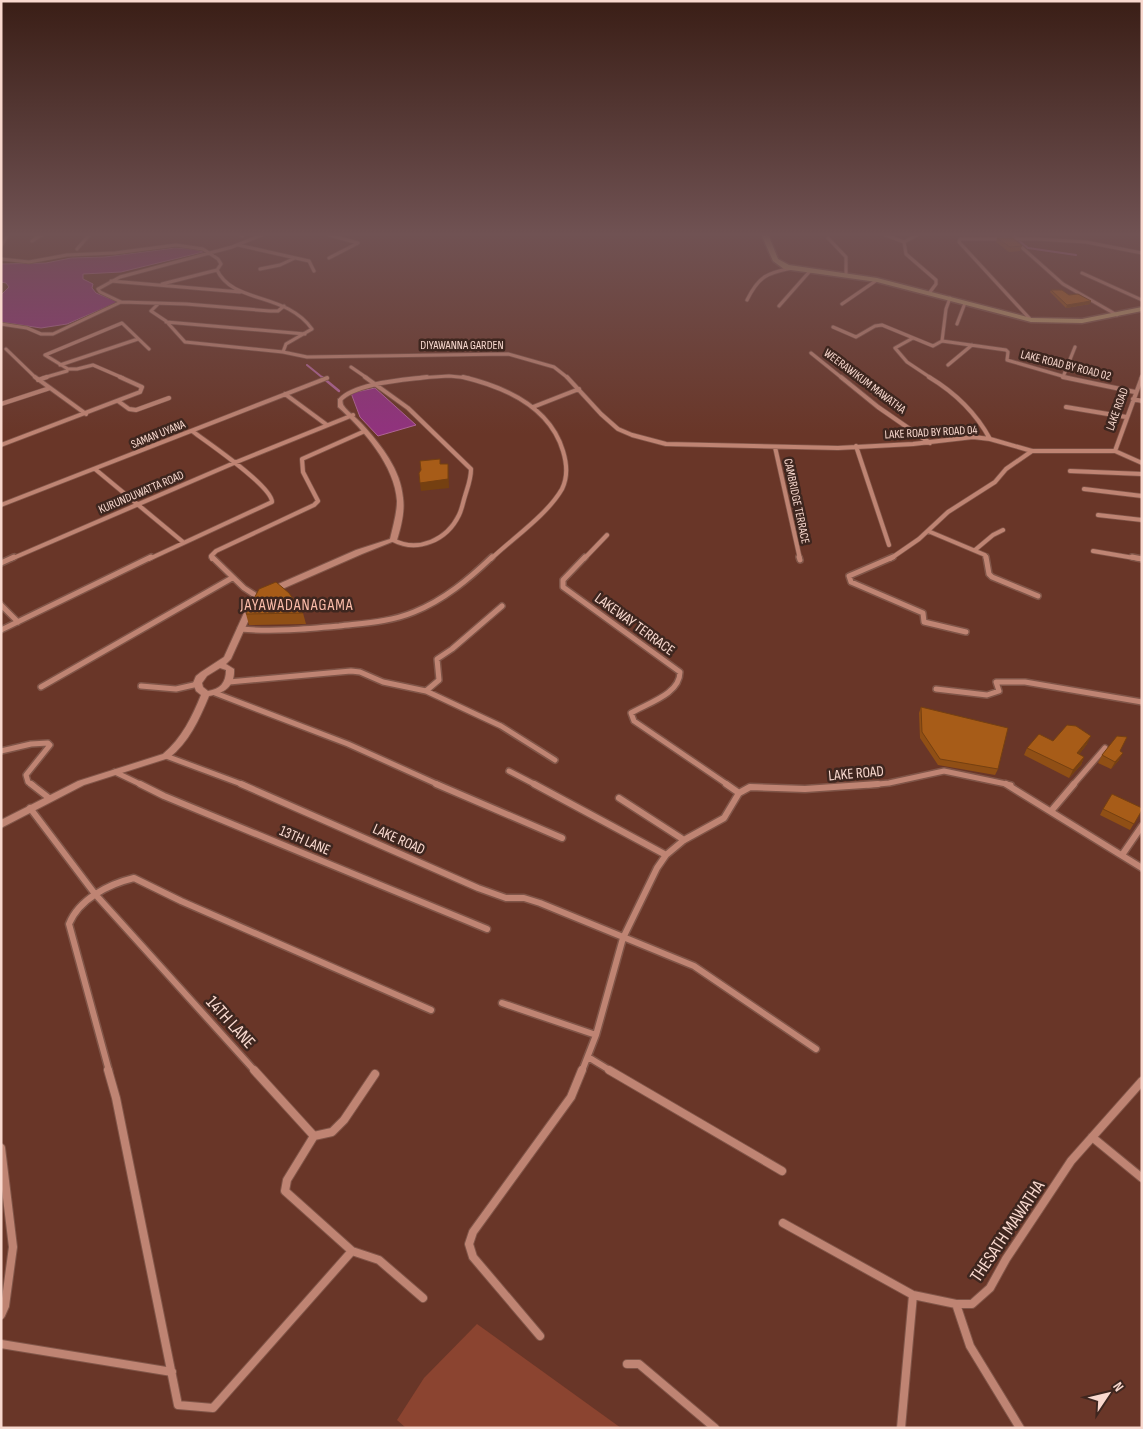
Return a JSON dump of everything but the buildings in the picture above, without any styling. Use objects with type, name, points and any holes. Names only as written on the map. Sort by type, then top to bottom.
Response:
[{"type":"main road","points":[[959,301],[1031,320],[1082,321],[1142,309]]},
{"type":"street","points":[[118,301],[270,311],[278,311],[284,306]]},
{"type":"street","points":[[269,301],[284,306],[308,321],[312,329],[286,344],[283,352]]},
{"type":"street","points":[[779,306],[784,301]]},
{"type":"street","points":[[842,304],[847,301]]},
{"type":"street","points":[[942,341],[946,309],[949,301]]},
{"type":"street","points":[[1013,301],[1031,320]]},
{"type":"street","points":[[1092,301],[1117,315]]},
{"type":"street","points":[[1,324],[27,328],[41,334],[53,334],[108,310],[121,302]]},
{"type":"street","points":[[958,324],[966,303]]},
{"type":"street","name":"DIYAWANNA GARDEN","points":[[158,304],[151,311],[166,322],[185,342],[283,352],[303,358],[508,354],[554,367],[566,375],[613,424],[632,435],[666,444],[838,448]]},
{"type":"street","points":[[166,322],[305,334]]},
{"type":"street","points":[[67,371],[45,355],[122,323],[149,349]]},
{"type":"street","points":[[833,327],[859,337],[875,326],[882,325],[913,338]]},
{"type":"street","points":[[913,338],[895,348],[897,354],[964,404],[984,428],[990,439]]},
{"type":"street","name":"LAKE ROAD BY ROAD 02","points":[[913,338],[934,346],[942,341],[1006,350],[1008,352],[1006,360],[1063,377],[1135,392]]},
{"type":"street","points":[[60,365],[138,339]]},
{"type":"street","points":[[948,365],[972,345]]},
{"type":"street","points":[[1063,377],[1075,347]]},
{"type":"street","points":[[6,349],[38,380],[86,414]]},
{"type":"street","name":"WEERAWIKUM MAWATHA","points":[[811,353],[878,407],[930,443]]},
{"type":"street","points":[[1,445],[140,392],[142,387],[93,365],[38,380]]},
{"type":"street","points":[[351,367],[408,408],[471,469],[472,476],[457,518],[449,529],[439,538],[424,545],[399,544],[393,540]]},
{"type":"street","points":[[240,629],[263,632],[379,622],[398,618],[431,604],[468,579],[550,504],[562,488],[568,464],[557,434],[533,406],[525,400],[505,391],[462,377],[436,376],[378,385],[345,394],[340,400],[340,406],[353,415],[385,459],[398,486],[400,510],[393,540]]},
{"type":"street","name":"LAKE ROAD","points":[[1142,376],[1132,399],[1115,451],[1142,463]]},
{"type":"street","name":"SAMAN UYANA","points":[[1,504],[325,379]]},
{"type":"street","points":[[1,404],[50,388]]},
{"type":"street","points":[[533,406],[578,389]]},
{"type":"street","points":[[285,394],[327,425]]},
{"type":"street","points":[[118,401],[129,410],[136,410],[169,398]]},
{"type":"street","points":[[1132,399],[1142,401]]},
{"type":"street","points":[[1066,407],[1126,417]]},
{"type":"street","name":"KURUNDUWATTA ROAD","points":[[1,563],[234,463],[353,415]]},
{"type":"street","points":[[1,630],[272,502],[272,497],[268,491],[192,431]]},
{"type":"street","points":[[258,597],[232,578],[211,556],[216,551],[314,505],[318,501],[303,472],[302,459],[364,431]]},
{"type":"street","name":"LAKE ROAD BY ROAD 04","points":[[838,448],[930,443],[956,438],[990,439],[1032,451],[1115,451]]},
{"type":"street","points":[[856,446],[889,545]]},
{"type":"street","name":"CAMBRIDGE TERRACE","points":[[775,447],[800,560]]},
{"type":"street","points":[[966,632],[924,622],[923,613],[851,582],[849,576],[892,558],[928,531],[948,512],[974,498],[995,482],[1006,469],[1032,451]]},
{"type":"street","points":[[95,469],[184,542]]},
{"type":"street","points":[[1070,471],[1142,474]]},
{"type":"street","points":[[1084,489],[1142,496]]},
{"type":"street","points":[[1098,516],[1142,520]]},
{"type":"street","points":[[975,550],[993,535],[1003,530]]},
{"type":"street","points":[[928,531],[985,555],[989,574],[992,577],[1038,596]]},
{"type":"street","name":"LAKEWAY TERRACE","points":[[606,535],[563,580],[563,587],[680,672],[680,681],[674,689],[631,713],[634,721],[739,793]]},
{"type":"street","points":[[393,540],[359,552],[258,597],[253,603],[222,664],[203,674],[198,684],[201,691],[348,744],[407,772],[562,838]]},
{"type":"street","points":[[1093,551],[1142,559]]},
{"type":"street","points":[[41,687],[232,578]]},
{"type":"street","points":[[1,605],[18,622]]},
{"type":"street","points":[[426,691],[439,680],[437,659],[452,649],[502,606]]},
{"type":"street","points":[[1,824],[80,783],[166,756],[186,736],[211,694],[224,689],[229,682],[230,669],[222,664]]},
{"type":"street","points":[[229,682],[351,671],[360,672],[383,682],[426,691],[501,726],[555,760]]},
{"type":"street","points":[[936,689],[987,695],[999,691],[996,682],[1025,682],[1142,702]]},
{"type":"street","points":[[141,686],[176,689],[198,684]]},
{"type":"street","points":[[1,751],[31,744],[48,743],[50,746],[48,751],[30,766],[26,775],[28,782],[49,798]]},
{"type":"street","points":[[1052,810],[1105,748]]},
{"type":"street","name":"LAKE ROAD","points":[[166,756],[225,777],[478,888],[506,898],[524,898],[540,903],[694,966],[816,1049]]},
{"type":"street","points":[[509,771],[666,854]]},
{"type":"street","name":"LAKE ROAD","points":[[739,793],[750,787],[805,789],[863,786],[889,783],[944,771],[1010,785],[1142,868]]},
{"type":"street","name":"13TH LANE","points":[[115,772],[164,796],[487,929]]},
{"type":"street","points":[[540,1336],[473,1257],[469,1244],[473,1232],[572,1097],[596,1036],[623,938],[657,868],[666,854],[684,840],[724,818],[739,793]]},
{"type":"street","points":[[619,798],[684,840]]},
{"type":"street","name":"14TH LANE","points":[[30,808],[95,894],[314,1136]]},
{"type":"street","points":[[1122,855],[1142,826]]},
{"type":"street","points":[[352,1251],[213,1408],[178,1405],[116,1098],[69,924],[70,916],[95,894],[134,878],[181,901],[431,1010]]},
{"type":"street","points":[[502,1003],[596,1036]]},
{"type":"street","points":[[588,1057],[782,1171]]},
{"type":"street","points":[[374,1074],[344,1120],[332,1132],[314,1136],[287,1180],[285,1191],[352,1251],[379,1260],[424,1298]]},
{"type":"street","name":"THESATH MAWATHA","points":[[783,1223],[912,1295],[956,1304],[972,1304],[990,1288],[1006,1259],[1066,1170],[1092,1137],[1142,1082]]},
{"type":"street","points":[[1092,1137],[1142,1178]]},
{"type":"street","points":[[1,1148],[14,1247],[5,1306],[1,1315]]},
{"type":"street","points":[[901,1428],[912,1295]]},
{"type":"street","points":[[956,1304],[970,1346],[1020,1428]]},
{"type":"street","points":[[1,1344],[172,1372]]},
{"type":"street","points":[[627,1364],[638,1364],[715,1428]]},
{"type":"shaded area","points":[[1,301],[118,302],[67,324],[41,328],[1,322]]},
{"type":"shaded area","points":[[375,388],[416,425],[378,436],[360,417],[351,393]]},
{"type":"shaded area","points":[[477,1324],[621,1428],[406,1428],[397,1420],[424,1378]]},
{"type":"waterway","points":[[307,365],[323,378]]},
{"type":"waterway","points":[[322,377],[339,391]]},
{"type":"district","name":"JAYAWADANAGAMA","points":[[297,604]]}]
